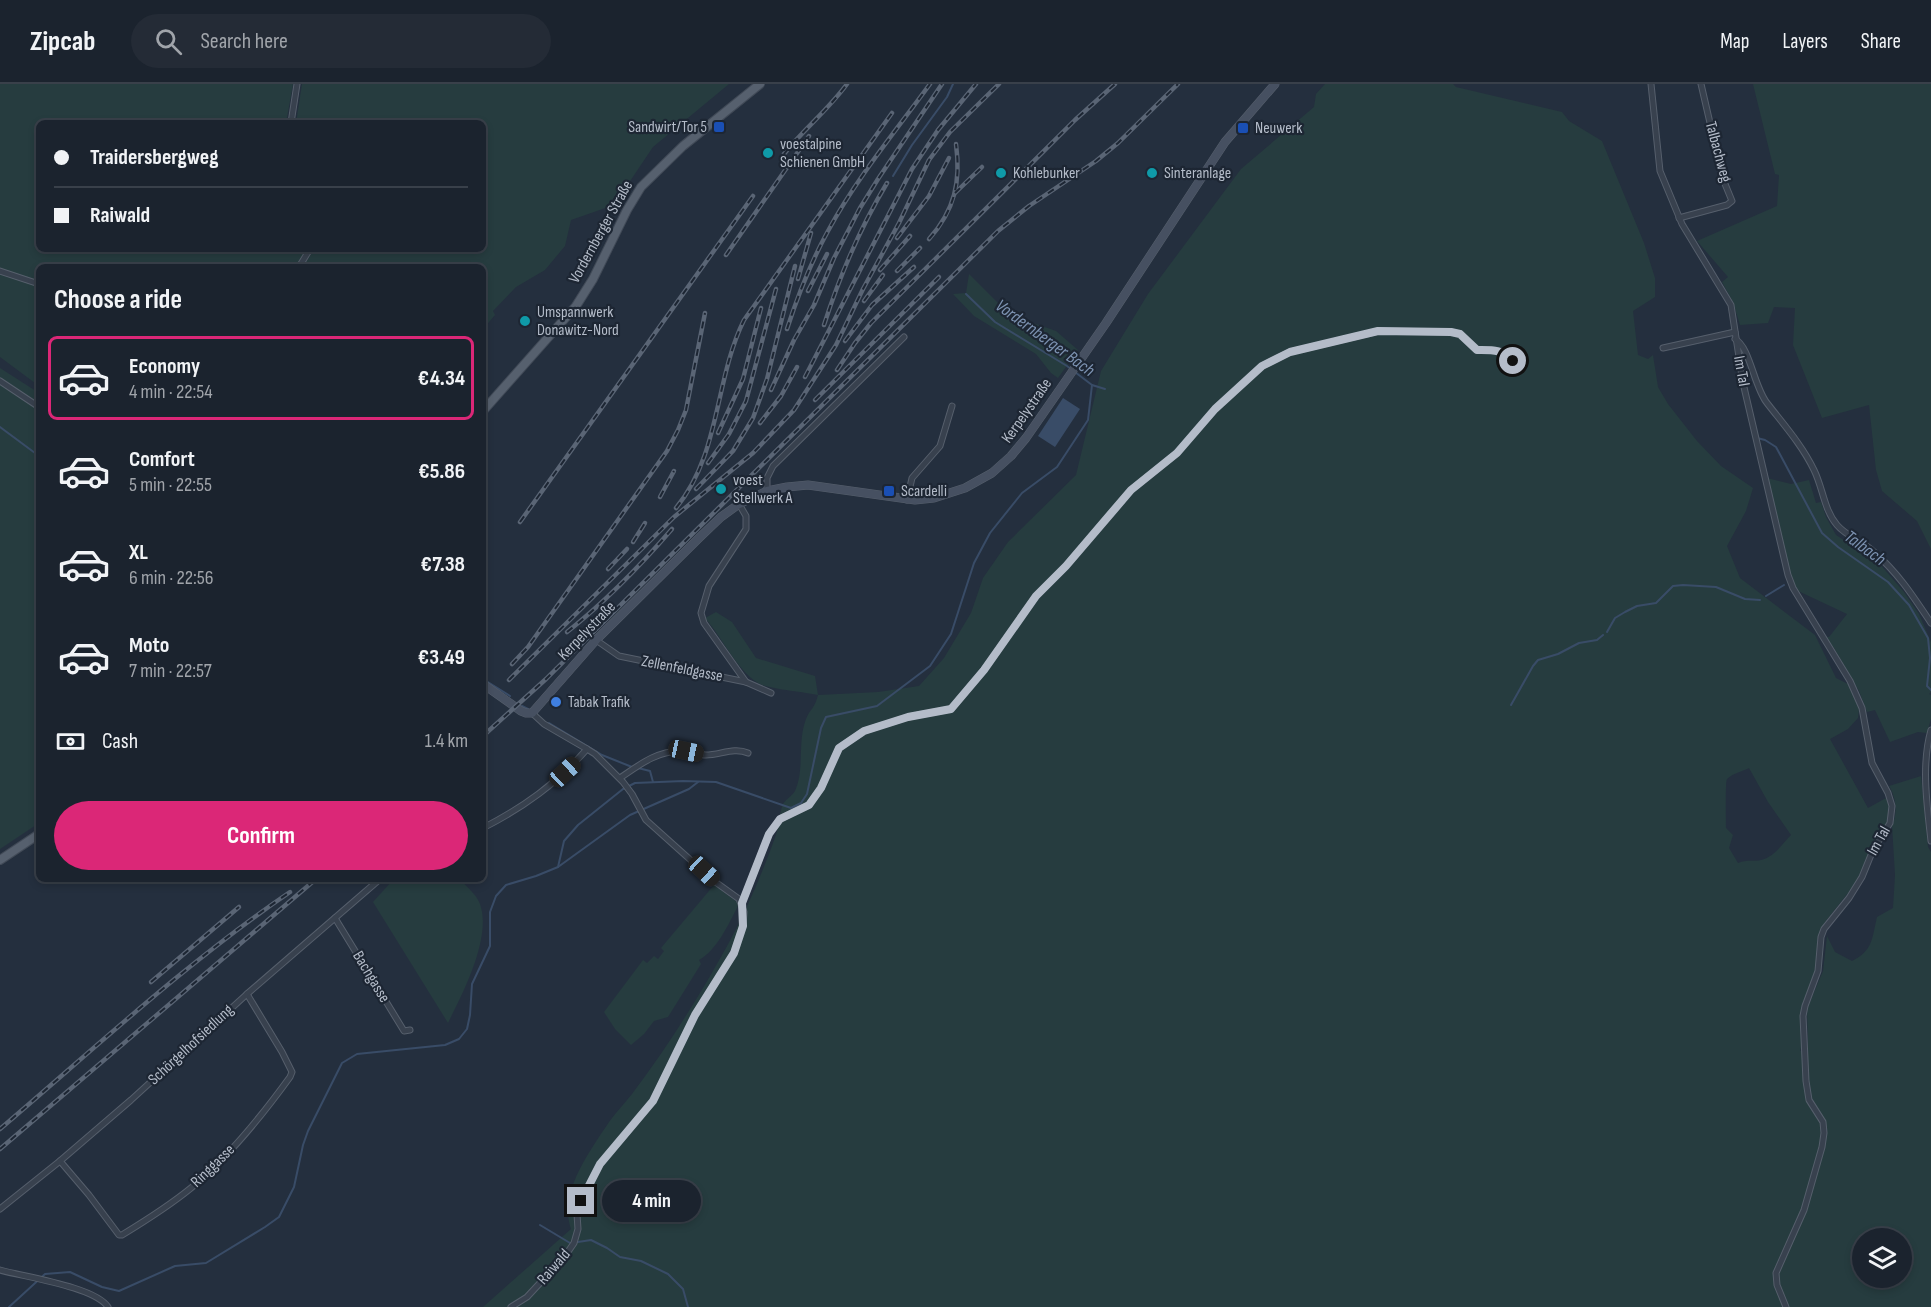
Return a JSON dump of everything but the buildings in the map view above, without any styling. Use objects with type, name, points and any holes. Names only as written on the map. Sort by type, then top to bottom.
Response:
[{"type":"main road","name":"Vordernberger Straße","points":[[486,408],[576,306],[593,279],[641,187],[683,146],[760,84]]},
{"type":"main road","name":"Kerpelystraße","points":[[532,713],[596,640],[721,517],[739,504],[767,491],[787,487],[820,486],[907,500],[934,498],[953,492],[992,472],[1011,456],[1106,323],[1225,142],[1275,84]]},
{"type":"main road","points":[[486,686],[521,711],[532,713]]},
{"type":"main road","points":[[0,860],[36,836]]},
{"type":"street","points":[[291,120],[297,84]]},
{"type":"street","name":"Im Tal","points":[[1652,84],[1660,171],[1679,218],[1731,304],[1758,455],[1788,575],[1802,605],[1850,681],[1862,708],[1872,763],[1888,793],[1892,806],[1890,823],[1873,850],[1862,877],[1849,898],[1824,929],[1821,937],[1818,971],[1805,1006],[1803,1016],[1806,1081],[1809,1100],[1823,1122],[1824,1133],[1804,1210],[1776,1273],[1777,1285],[1786,1307]]},
{"type":"street","name":"Talbachweg","points":[[1679,218],[1727,205],[1732,201],[1724,179],[1701,84]]},
{"type":"street","points":[[0,271],[36,283]]},
{"type":"street","name":"Raiwald","points":[[511,1307],[527,1297],[566,1256],[574,1243],[578,1229],[577,1214],[581,1201],[600,1164],[653,1101],[695,1015],[734,953],[743,926],[742,903],[769,834],[780,819],[809,805],[821,788],[839,748],[864,731],[908,717],[951,709],[984,670],[1036,596],[1066,566],[1131,490],[1177,453],[1215,409],[1262,366],[1290,352],[1343,339],[1378,331],[1417,330],[1460,334],[1477,350],[1496,350],[1508,353],[1513,361],[1513,371]]},
{"type":"street","name":"Im Tal","points":[[1664,348],[1735,336]]},
{"type":"street","name":"Im Tal","points":[[1735,336],[1744,346],[1761,394],[1791,431],[1814,470],[1828,511],[1836,525],[1872,549],[1897,573],[1931,623]]},
{"type":"street","points":[[767,491],[767,478],[773,466],[904,337]]},
{"type":"street","points":[[0,381],[36,405]]},
{"type":"street","points":[[907,500],[912,478],[940,446],[952,406]]},
{"type":"street","points":[[739,504],[746,516],[746,529],[709,586],[701,613],[704,623],[746,682]]},
{"type":"street","name":"Zellenfeldgasse","points":[[596,640],[619,656],[746,682],[771,693]]},
{"type":"street","points":[[532,713],[544,724],[595,754],[631,791],[645,820],[742,903]]},
{"type":"street","points":[[1931,730],[1927,756],[1927,794],[1931,841]]},
{"type":"street","points":[[486,826],[530,802],[577,761],[587,749]]},
{"type":"street","points":[[621,780],[639,765],[667,752],[686,751],[706,755],[734,751],[748,753]]},
{"type":"street","name":"Schörgelhofsiedlung","points":[[0,1209],[131,1100],[247,994],[377,882]]},
{"type":"street","name":"Bachgasse","points":[[335,918],[404,1031],[410,1030]]},
{"type":"street","name":"Ringgasse","points":[[60,1161],[119,1235],[164,1209],[218,1164],[256,1121],[292,1072],[247,994]]},
{"type":"street","points":[[0,1270],[82,1290],[97,1297],[108,1307]]},
{"type":"green space","points":[[0,84],[293,84],[287,120],[36,120],[36,252],[305,252],[302,258],[307,261],[312,252],[486,252],[486,120],[296,120],[302,84],[729,84],[653,147],[614,205],[571,220],[565,246],[545,270],[516,287],[493,311],[495,315],[486,326],[486,264],[36,264],[36,384],[0,357]]},
{"type":"green space","points":[[1325,84],[1453,84],[1456,87],[1562,112],[1569,121],[1602,141],[1644,243],[1655,278],[1655,297],[1633,311],[1638,355],[1648,359],[1653,355],[1658,387],[1668,404],[1697,441],[1721,466],[1753,488],[1746,511],[1727,546],[1740,578],[1815,635],[1836,678],[1848,684],[1859,708],[1858,718],[1848,729],[1830,739],[1868,808],[1886,798],[1890,807],[1889,820],[1873,843],[1856,883],[1825,922],[1820,932],[1817,942],[1817,966],[1804,1002],[1800,1051],[1808,1047],[1807,1009],[1823,971],[1827,936],[1835,952],[1852,961],[1868,948],[1877,917],[1893,908],[1895,875],[1892,825],[1895,806],[1889,786],[1921,776],[1928,847],[1931,852],[1931,1307],[483,1307],[571,1229],[568,1215],[569,1201],[572,1187],[585,1159],[609,1122],[670,1041],[726,948],[765,864],[776,835],[783,804],[795,791],[798,783],[803,728],[818,695],[878,692],[919,686],[944,658],[971,613],[983,578],[1008,542],[1076,475],[1101,371],[1148,294],[1241,169],[1314,107],[1316,94]],"holes":[[[1749,768],[1768,802],[1791,835],[1766,858],[1738,863],[1729,848],[1733,835],[1726,828],[1727,779]]]},
{"type":"green space","points":[[1753,84],[1931,84],[1931,549],[1917,521],[1882,491],[1876,470],[1869,405],[1822,418],[1793,345],[1795,308],[1774,307],[1768,323],[1740,325],[1733,302],[1722,282],[1728,277],[1697,241],[1777,206],[1779,175],[1775,174]]},
{"type":"green space","points":[[969,274],[1006,311],[1056,331],[1078,350],[1058,378],[1036,354],[974,316],[953,294],[966,293]]},
{"type":"green space","points":[[0,368],[36,391],[36,825],[0,849]]},
{"type":"green space","points":[[1767,478],[1791,484],[1809,480],[1816,503],[1821,502],[1836,535],[1879,563],[1919,614],[1931,642],[1931,692],[1929,694],[1931,695],[1931,719],[1927,733],[1918,732],[1890,742],[1875,710],[1867,712],[1859,691],[1834,648],[1824,637],[1829,637],[1847,614],[1796,590],[1790,576]]},
{"type":"green space","points":[[716,612],[732,622],[756,658],[815,676],[818,695],[778,689],[758,683],[743,670],[705,618]]},
{"type":"green space","points":[[391,882],[462,882],[479,901],[483,917],[479,948],[468,981],[448,1023],[373,902]]},
{"type":"green space","points":[[714,885],[737,902],[738,906],[717,944],[699,960],[701,964],[668,1017],[654,1021],[631,1045],[615,1029],[604,1012],[643,960],[647,963],[654,956],[658,959],[664,951],[661,948]]},
{"type":"water","points":[[1063,398],[1080,409],[1055,447],[1038,436]]},
{"type":"waterway","name":"Vordernberger Bach","points":[[893,176],[912,145],[947,97],[953,84]]},
{"type":"waterway","name":"Vordernberger Bach","points":[[9,1307],[45,1274],[70,1272],[102,1287],[119,1291],[175,1266],[206,1263],[279,1217],[294,1187],[308,1131],[342,1063],[357,1054],[445,1045],[459,1039],[467,1029],[472,984],[490,946],[490,912],[496,896],[506,885],[558,867],[564,841],[578,825],[623,789],[635,783],[716,782],[791,808],[801,803],[807,794],[821,728],[826,717],[877,706],[930,666],[951,634],[974,563],[990,533],[1022,493],[1057,467],[1088,420],[1092,385],[1067,366],[995,322],[966,294]]},
{"type":"waterway","name":"Talbach","points":[[1092,385],[1105,389]]},
{"type":"waterway","points":[[0,427],[36,454]]},
{"type":"waterway","name":"Talbach","points":[[1757,438],[1776,447],[1822,533],[1888,582],[1909,605],[1928,638],[1930,658],[1927,686],[1931,690]]},
{"type":"waterway","points":[[1766,596],[1784,585]]},
{"type":"waterway","points":[[1607,632],[1615,618],[1637,606],[1656,603],[1673,586],[1716,587],[1745,599],[1760,600]]},
{"type":"waterway","points":[[1511,705],[1538,660],[1558,654],[1579,643],[1597,640],[1603,635]]},
{"type":"waterway","points":[[486,681],[510,696]]},
{"type":"waterway","points":[[522,706],[528,709]]},
{"type":"waterway","points":[[549,723],[602,755],[632,767]]},
{"type":"waterway","points":[[638,768],[650,771],[653,782]]},
{"type":"waterway","points":[[558,867],[630,815],[689,789],[698,782]]},
{"type":"waterway","points":[[540,1225],[570,1243]]},
{"type":"waterway","points":[[578,1242],[591,1240],[620,1257],[641,1261],[668,1274],[683,1289],[688,1307]]},
{"type":"railway","points":[[784,154],[847,84]]},
{"type":"railway","points":[[787,329],[810,267],[839,212],[876,156],[930,84]]},
{"type":"railway","points":[[771,390],[860,208],[942,84]]},
{"type":"railway","points":[[805,377],[912,169],[938,130],[976,84]]},
{"type":"railway","points":[[509,680],[674,517],[753,453],[794,410],[836,345],[929,160],[950,132],[999,84]]},
{"type":"railway","points":[[837,370],[871,323],[1075,120],[1115,84]]},
{"type":"railway","points":[[486,733],[546,679],[998,231],[1029,206],[1096,161],[1118,143],[1178,84]]},
{"type":"railway","points":[[676,508],[691,487],[701,464],[734,343],[744,320],[892,113]]},
{"type":"railway","points":[[726,255],[809,136]]},
{"type":"railway","points":[[929,239],[945,217],[954,194],[958,170],[956,144]]},
{"type":"railway","points":[[897,238],[929,196],[949,158]]},
{"type":"railway","points":[[955,193],[982,167]]},
{"type":"railway","points":[[824,325],[851,252],[887,183]]},
{"type":"railway","points":[[520,522],[753,196]]},
{"type":"railway","points":[[798,279],[811,233]]},
{"type":"railway","points":[[880,270],[910,236]]},
{"type":"railway","points":[[897,271],[920,248]]},
{"type":"railway","points":[[808,291],[827,254]]},
{"type":"railway","points":[[696,489],[733,451],[753,418],[767,379],[795,266]]},
{"type":"railway","points":[[845,341],[872,305],[914,267]]},
{"type":"railway","points":[[864,301],[883,275]]},
{"type":"railway","points":[[815,400],[939,277]]},
{"type":"railway","points":[[708,463],[729,434],[746,401],[776,289]]},
{"type":"railway","points":[[718,433],[743,379],[761,308]]},
{"type":"railway","points":[[512,664],[528,647],[667,451],[686,410],[705,313]]},
{"type":"railway","points":[[760,423],[781,396],[797,367]]},
{"type":"railway","points":[[660,497],[674,471]]},
{"type":"railway","points":[[633,542],[645,523]]},
{"type":"railway","points":[[567,632],[622,583],[672,529]]},
{"type":"railway","points":[[608,569],[627,549]]},
{"type":"railway","points":[[0,1149],[312,882]]},
{"type":"railway","points":[[0,1129],[178,976],[290,892]]},
{"type":"railway","points":[[151,982],[239,907]]},
{"type":"place","name":"Sandwirt/Tor 5","points":[[719,127]]},
{"type":"place","name":"Neuwerk","points":[[1243,128]]},
{"type":"place","name":"voestalpine Schienen GmbH","points":[[768,153]]},
{"type":"place","name":"Kohlebunker","points":[[1001,173]]},
{"type":"place","name":"Sinteranlage","points":[[1152,173]]},
{"type":"place","name":"Umspannwerk Donawitz-Nord","points":[[525,321]]},
{"type":"place","name":"voest Stellwerk A","points":[[721,489]]},
{"type":"place","name":"Scardelli","points":[[889,491]]},
{"type":"place","name":"Tabak Trafik","points":[[556,702]]},
{"type":"route","points":[[581,1201],[600,1164],[653,1101],[708,991],[734,953],[743,926],[742,903],[766,840],[780,819],[809,805],[821,788],[839,748],[864,731],[908,717],[951,709],[984,670],[1036,596],[1066,566],[1131,490],[1177,453],[1215,409],[1262,366],[1290,352],[1343,339],[1378,331],[1417,330],[1460,334],[1477,350],[1496,350],[1508,353],[1513,361]]}]
